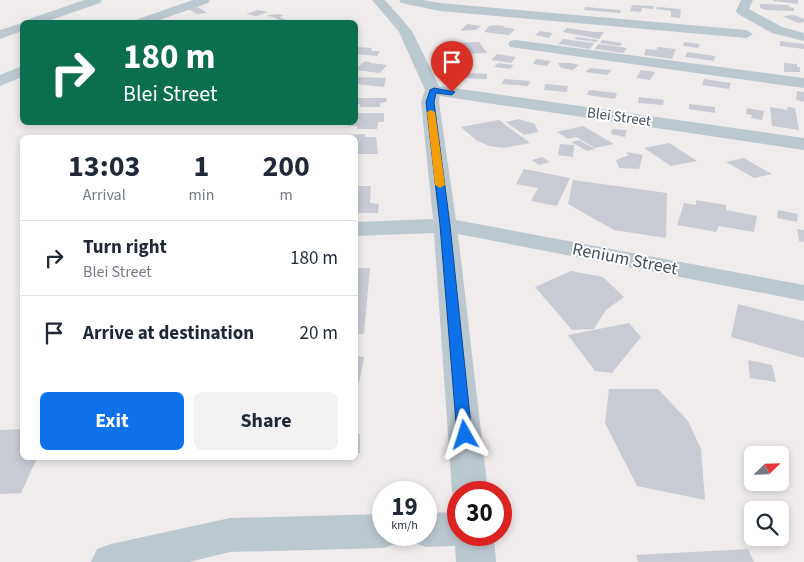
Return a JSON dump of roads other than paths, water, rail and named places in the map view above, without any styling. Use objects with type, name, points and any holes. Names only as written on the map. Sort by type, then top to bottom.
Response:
[{"type":"street","points":[[40,20],[96,0]]},
{"type":"street","points":[[149,20],[204,0]]},
{"type":"street","points":[[378,0],[405,31],[434,90],[430,102],[445,225],[469,481]]},
{"type":"street","points":[[405,0],[440,7],[472,5],[746,34],[777,30]]},
{"type":"street","points":[[724,32],[744,6],[777,30],[804,37]]},
{"type":"street","points":[[0,36],[20,28]]},
{"type":"street","points":[[737,74],[746,34]]},
{"type":"street","points":[[515,44],[804,83]]},
{"type":"street","points":[[0,81],[20,73]]},
{"type":"street","name":"Blei Street","points":[[434,90],[804,144]]},
{"type":"street","name":"Renium Street","points":[[358,229],[445,225],[804,293]]},
{"type":"street","points":[[112,562],[230,535],[372,531]]},
{"type":"street","points":[[475,546],[476,562]]}]
